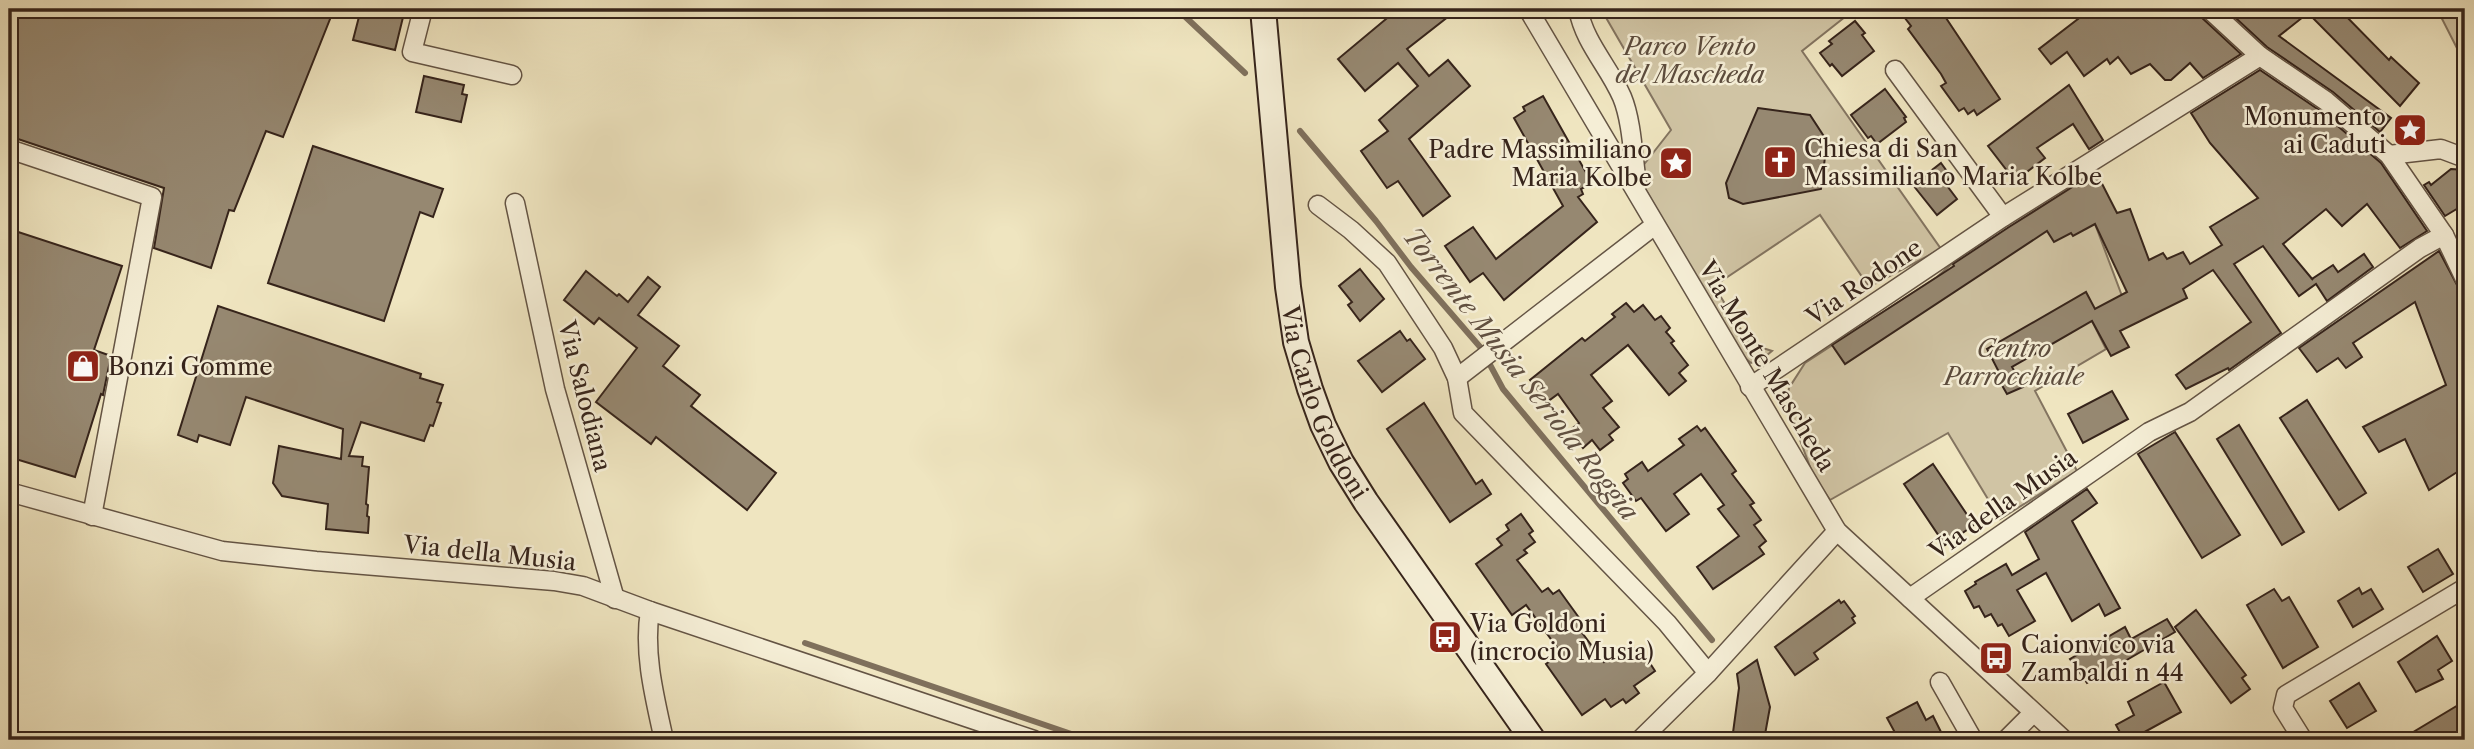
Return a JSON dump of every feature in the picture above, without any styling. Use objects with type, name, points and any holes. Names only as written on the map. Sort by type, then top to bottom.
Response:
[{"type":"street","points":[[423,9],[412,52],[512,75]]},
{"type":"street","name":"Via Carlo Goldoni","points":[[1263,9],[1288,287],[1296,342],[1310,390],[1341,462],[1366,502],[1533,740]]},
{"type":"street","name":"Via Monte Mascheda","points":[[1528,9],[1837,531]]},
{"type":"street","name":"Via Monte Mascheda","points":[[1578,9],[1582,29],[1622,96],[1629,118],[1639,198]]},
{"type":"street","points":[[2210,9],[2260,56],[2326,102],[2389,155],[2444,235],[2465,279]]},
{"type":"street","name":"Via Rodone","points":[[1751,387],[2003,217],[2260,56]]},
{"type":"street","points":[[1895,70],[2003,217]]},
{"type":"street","points":[[9,149],[152,197],[92,516]]},
{"type":"street","points":[[2389,155],[2441,149],[2465,158]]},
{"type":"street","name":"Via Salodiana","points":[[515,203],[555,388],[615,599]]},
{"type":"street","points":[[1318,205],[1387,263],[1443,348],[1457,378],[1464,413],[1667,623],[1708,673]]},
{"type":"street","points":[[1457,378],[1655,225]]},
{"type":"street","name":"Via della Musia","points":[[1910,598],[2149,432],[2190,412],[2409,256],[2444,235]]},
{"type":"street","name":"Via della Musia","points":[[9,492],[222,551],[554,581],[583,586],[1034,740]]},
{"type":"street","points":[[1640,740],[1708,673],[1837,531],[2064,740]]},
{"type":"street","points":[[2303,740],[2283,708],[2286,695],[2465,588]]},
{"type":"street","points":[[650,611],[647,643],[652,686],[664,740]]},
{"type":"street","points":[[1940,682],[1973,740]]},
{"type":"street","points":[[2006,740],[2033,713]]},
{"type":"green space","name":"Parco Vento del Mascheda","points":[[1601,9],[1855,9],[1802,51],[1941,249],[1869,287],[1820,215],[1714,286],[1750,344],[1772,351],[1761,360],[1751,363],[1737,351],[1643,185],[1642,167],[1671,130]]},
{"type":"green space","points":[[2437,9],[2465,9],[2465,61],[2463,60]]},
{"type":"green space","name":"Centro Parrocchiale","points":[[2074,184],[2095,224],[2122,296],[2088,313],[2106,349],[2035,391],[2077,471],[2000,519],[1948,433],[1830,500],[1813,475],[1786,402],[1789,388],[1805,363],[1937,277],[2003,227]]},
{"type":"building","points":[[9,9],[334,9],[283,137],[266,131],[234,211],[229,210],[211,268],[154,248],[164,188],[9,136]]},
{"type":"building","points":[[361,9],[405,9],[395,50],[353,40]]},
{"type":"building","points":[[1398,9],[1458,9],[1407,49],[1429,76],[1448,60],[1470,86],[1409,139],[1450,196],[1423,216],[1398,181],[1387,188],[1361,151],[1388,131],[1379,120],[1418,86],[1398,63],[1365,91],[1338,59]]},
{"type":"building","points":[[1898,9],[1940,9],[2000,99],[1977,115],[1974,110],[1968,114],[1964,108],[1959,111],[1941,86],[1946,83],[1941,74],[1908,29],[1911,26]]},
{"type":"building","points":[[2091,9],[2198,9],[2201,17],[2241,54],[2203,78],[2190,63],[2171,80],[2165,80],[2150,64],[2131,74],[2118,57],[2110,64],[2107,59],[2084,76],[2067,52],[2051,64],[2039,49]]},
{"type":"building","points":[[2226,9],[2339,9],[2389,60],[2391,57],[2419,83],[2400,106],[2308,13],[2279,36],[2391,118],[2380,132],[2333,92],[2267,47]]},
{"type":"building","points":[[1855,21],[1874,51],[1842,76],[1820,53],[1832,44],[1829,41]]},
{"type":"building","points":[[2260,70],[2319,110],[2381,163],[2427,231],[2400,248],[2367,204],[2342,226],[2326,209],[2283,244],[2312,279],[2333,265],[2338,272],[2364,254],[2373,267],[2327,301],[2316,284],[2299,296],[2263,246],[2234,264],[2281,333],[2229,370],[2228,368],[2186,389],[2176,375],[2251,322],[2213,270],[2183,289],[2187,298],[2120,331],[2129,347],[2111,356],[2092,321],[2012,367],[2023,387],[2007,394],[1996,375],[1999,372],[1987,349],[2086,292],[2095,309],[2127,292],[2095,224],[2073,236],[2071,233],[2054,242],[2047,231],[1845,364],[1832,345],[2096,172],[2117,213],[2130,209],[2149,260],[2163,253],[2167,259],[2183,252],[2190,264],[2222,245],[2210,227],[2258,198],[2210,143],[2191,113]]},
{"type":"building","points":[[424,76],[464,85],[462,94],[467,95],[461,122],[416,112]]},
{"type":"building","points":[[2069,85],[2103,140],[2089,149],[2073,124],[2037,148],[2045,158],[2015,181],[1988,146]]},
{"type":"building","points":[[1885,89],[1906,117],[1906,122],[1877,144],[1871,136],[1868,138],[1851,115]]},
{"type":"building","points":[[1543,96],[1592,183],[1581,189],[1583,194],[1578,197],[1597,222],[1504,300],[1483,273],[1470,282],[1445,246],[1473,227],[1496,259],[1563,206],[1514,118],[1525,111],[1523,107]]},
{"type":"building","name":"Chiesa di San Massimiliano Maria Kolbe","points":[[1758,108],[1810,115],[1827,141],[1821,189],[1743,204],[1729,198],[1726,183]]},
{"type":"building","points":[[313,146],[443,189],[433,217],[420,212],[384,321],[268,283]]},
{"type":"building","points":[[1941,163],[1951,177],[1945,183],[1957,199],[1937,215],[1913,185]]},
{"type":"building","points":[[2451,169],[2465,170],[2465,204],[2445,216],[2424,185],[2429,182],[2431,185]]},
{"type":"building","points":[[9,229],[122,266],[94,350],[111,356],[103,395],[101,394],[75,477],[9,457]]},
{"type":"building","points":[[2439,251],[2465,300],[2465,467],[2429,490],[2405,439],[2379,452],[2363,427],[2446,385],[2415,302],[2353,343],[2362,357],[2346,368],[2338,358],[2317,372],[2299,348]]},
{"type":"building","points":[[1360,269],[1384,299],[1360,321],[1348,305],[1352,302],[1339,286]]},
{"type":"building","points":[[586,271],[628,302],[648,277],[660,287],[638,315],[679,346],[663,366],[700,395],[691,406],[776,473],[747,510],[656,437],[651,444],[596,402],[637,348],[599,318],[594,324],[564,300]]},
{"type":"building","points":[[1626,303],[1634,312],[1643,305],[1655,320],[1661,316],[1670,328],[1666,332],[1674,341],[1671,343],[1688,365],[1679,373],[1686,381],[1669,395],[1628,345],[1591,375],[1612,401],[1603,408],[1619,427],[1609,435],[1613,440],[1600,450],[1592,440],[1583,448],[1569,431],[1579,423],[1558,394],[1547,402],[1530,380],[1582,338],[1585,341],[1615,317],[1612,314]]},
{"type":"building","points":[[218,306],[421,374],[420,378],[443,385],[437,402],[441,403],[424,441],[361,422],[349,456],[363,457],[362,466],[369,467],[366,504],[368,533],[326,529],[328,504],[282,496],[273,483],[279,446],[341,459],[343,429],[246,397],[230,445],[199,435],[197,442],[178,435]]},
{"type":"building","points":[[1400,331],[1407,341],[1410,339],[1425,359],[1382,392],[1358,361]]},
{"type":"building","points":[[2112,391],[2128,419],[2083,443],[2068,414]]},
{"type":"building","points":[[2307,400],[2366,493],[2339,510],[2280,418]]},
{"type":"building","points":[[1424,403],[1476,484],[1482,480],[1491,494],[1450,522],[1387,429]]},
{"type":"building","points":[[2239,425],[2304,532],[2282,545],[2217,439]]},
{"type":"building","points":[[1697,426],[1701,431],[1705,428],[1736,471],[1732,474],[1754,503],[1750,505],[1761,520],[1754,525],[1766,541],[1759,547],[1764,554],[1713,589],[1697,567],[1739,536],[1718,509],[1724,505],[1701,474],[1674,494],[1689,514],[1666,531],[1641,498],[1636,501],[1623,483],[1628,479],[1625,474],[1642,462],[1648,471],[1684,445],[1679,439]]},
{"type":"building","points":[[2175,432],[2240,535],[2202,558],[2138,454]]},
{"type":"building","points":[[1933,464],[1974,525],[1945,545],[1904,484]]},
{"type":"building","points":[[2087,489],[2097,503],[2072,521],[2120,608],[2105,616],[2099,604],[2072,621],[2046,573],[2017,590],[2035,621],[2009,636],[2002,624],[1998,626],[1991,614],[1985,617],[1979,606],[1974,608],[1965,591],[2006,564],[2012,575],[2039,559],[2025,532]]},
{"type":"building","points":[[1521,514],[1533,531],[1529,534],[1535,542],[1524,550],[1527,553],[1517,560],[1542,592],[1548,588],[1553,594],[1559,590],[1585,626],[1580,630],[1604,662],[1620,650],[1623,653],[1632,646],[1638,654],[1642,651],[1655,671],[1634,686],[1639,693],[1626,703],[1623,699],[1611,707],[1605,699],[1582,715],[1546,664],[1561,653],[1526,605],[1512,615],[1476,564],[1502,545],[1497,539],[1509,530],[1506,525]]},
{"type":"building","points":[[2438,549],[2453,574],[2423,592],[2408,567]]},
{"type":"building","points":[[2359,588],[2362,594],[2371,589],[2383,609],[2353,627],[2338,601]]},
{"type":"building","points":[[2274,589],[2282,601],[2289,597],[2318,647],[2283,668],[2247,605]]},
{"type":"building","points":[[1839,600],[1841,603],[1844,601],[1855,616],[1852,618],[1855,623],[1814,653],[1818,659],[1795,675],[1775,647]]},
{"type":"building","points":[[2196,610],[2246,675],[2242,678],[2250,689],[2231,703],[2175,627]]},
{"type":"building","points":[[2167,619],[2175,632],[2087,683],[2070,659],[2125,627],[2131,639]]},
{"type":"building","points":[[2437,636],[2452,661],[2438,670],[2443,679],[2416,692],[2398,662]]},
{"type":"building","points":[[1757,660],[1770,707],[1764,740],[1732,740],[1739,688],[1737,674]]},
{"type":"building","points":[[2164,682],[2181,712],[2130,740],[2124,740],[2116,725],[2134,715],[2128,702]]},
{"type":"building","points":[[2359,683],[2376,711],[2347,728],[2330,701]]},
{"type":"building","points":[[2465,701],[2465,740],[2400,740]]},
{"type":"building","points":[[1917,702],[1926,720],[1933,716],[1945,740],[1899,740],[1887,718]]},
{"type":"waterway","name":"Torrente Musia Seriola Roggia","points":[[1177,9],[1245,73]]},
{"type":"waterway","name":"Torrente Musia Seriola Roggia","points":[[1300,131],[1481,348],[1503,389],[1712,640]]},
{"type":"waterway","points":[[805,643],[1089,740]]},
{"type":"place","name":"Monumento ai Caduti","points":[[2410,130]]},
{"type":"place","name":"Chiesa di San Massimiliano Maria Kolbe","points":[[1780,162]]},
{"type":"place","name":"Padre Massimiliano Maria Kolbe","points":[[1676,163]]},
{"type":"place","name":"Bonzi Gomme","points":[[83,366]]},
{"type":"place","name":"Via Goldoni (incrocio Musia)","points":[[1445,637]]},
{"type":"place","name":"Caionvico via Zambaldi n 44","points":[[1996,658]]}]
